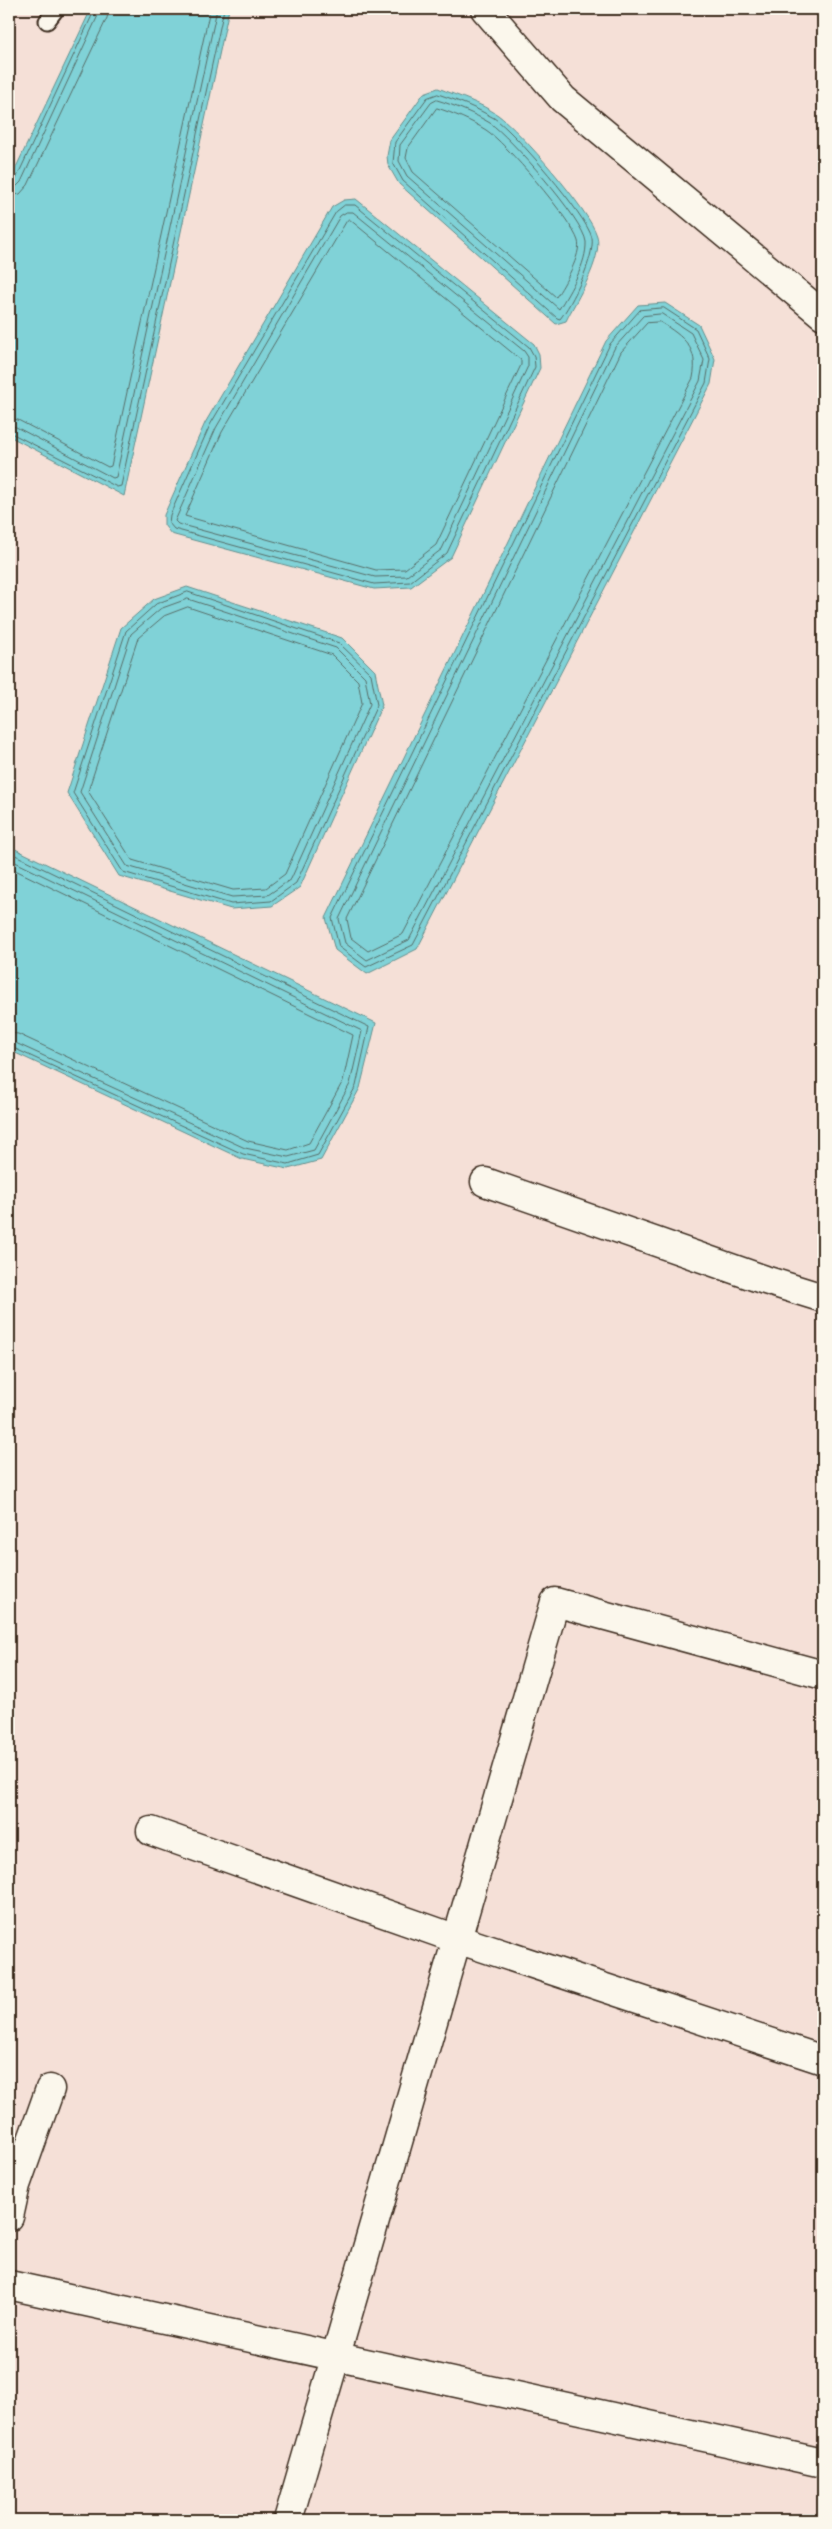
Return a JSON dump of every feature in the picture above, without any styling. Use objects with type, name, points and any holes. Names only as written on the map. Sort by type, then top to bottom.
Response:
[{"type":"street","points":[[485,9],[563,99],[823,315]]},
{"type":"street","points":[[485,1182],[765,1280],[823,1298]]},
{"type":"street","points":[[288,2520],[555,1602],[823,1675]]},
{"type":"street","points":[[151,1831],[457,1939],[823,2060]]},
{"type":"street","points":[[9,2217],[16,2185],[50,2089]]},
{"type":"street","points":[[9,2284],[823,2462]]},
{"type":"lane","points":[[47,22],[56,9]]},
{"type":"water","points":[[91,9],[229,9],[124,496],[9,436],[9,182]]},
{"type":"water","points":[[438,88],[469,100],[498,115],[522,137],[553,172],[592,224],[597,236],[596,256],[588,280],[566,321],[556,324],[399,184],[388,165],[387,156],[390,140],[424,93]]},
{"type":"water","points":[[356,199],[534,344],[539,354],[540,368],[451,557],[411,587],[374,589],[171,534],[164,525],[164,515],[205,423],[332,207],[344,200]]},
{"type":"water","points":[[665,303],[699,325],[715,359],[711,384],[417,949],[367,974],[335,950],[326,918],[606,341],[638,305]]},
{"type":"water","points":[[187,587],[342,638],[375,671],[382,705],[300,887],[272,906],[231,909],[119,876],[67,793],[121,628],[154,599]]},
{"type":"water","points":[[9,846],[376,1023],[360,1088],[321,1160],[288,1169],[242,1159],[9,1050]]}]
